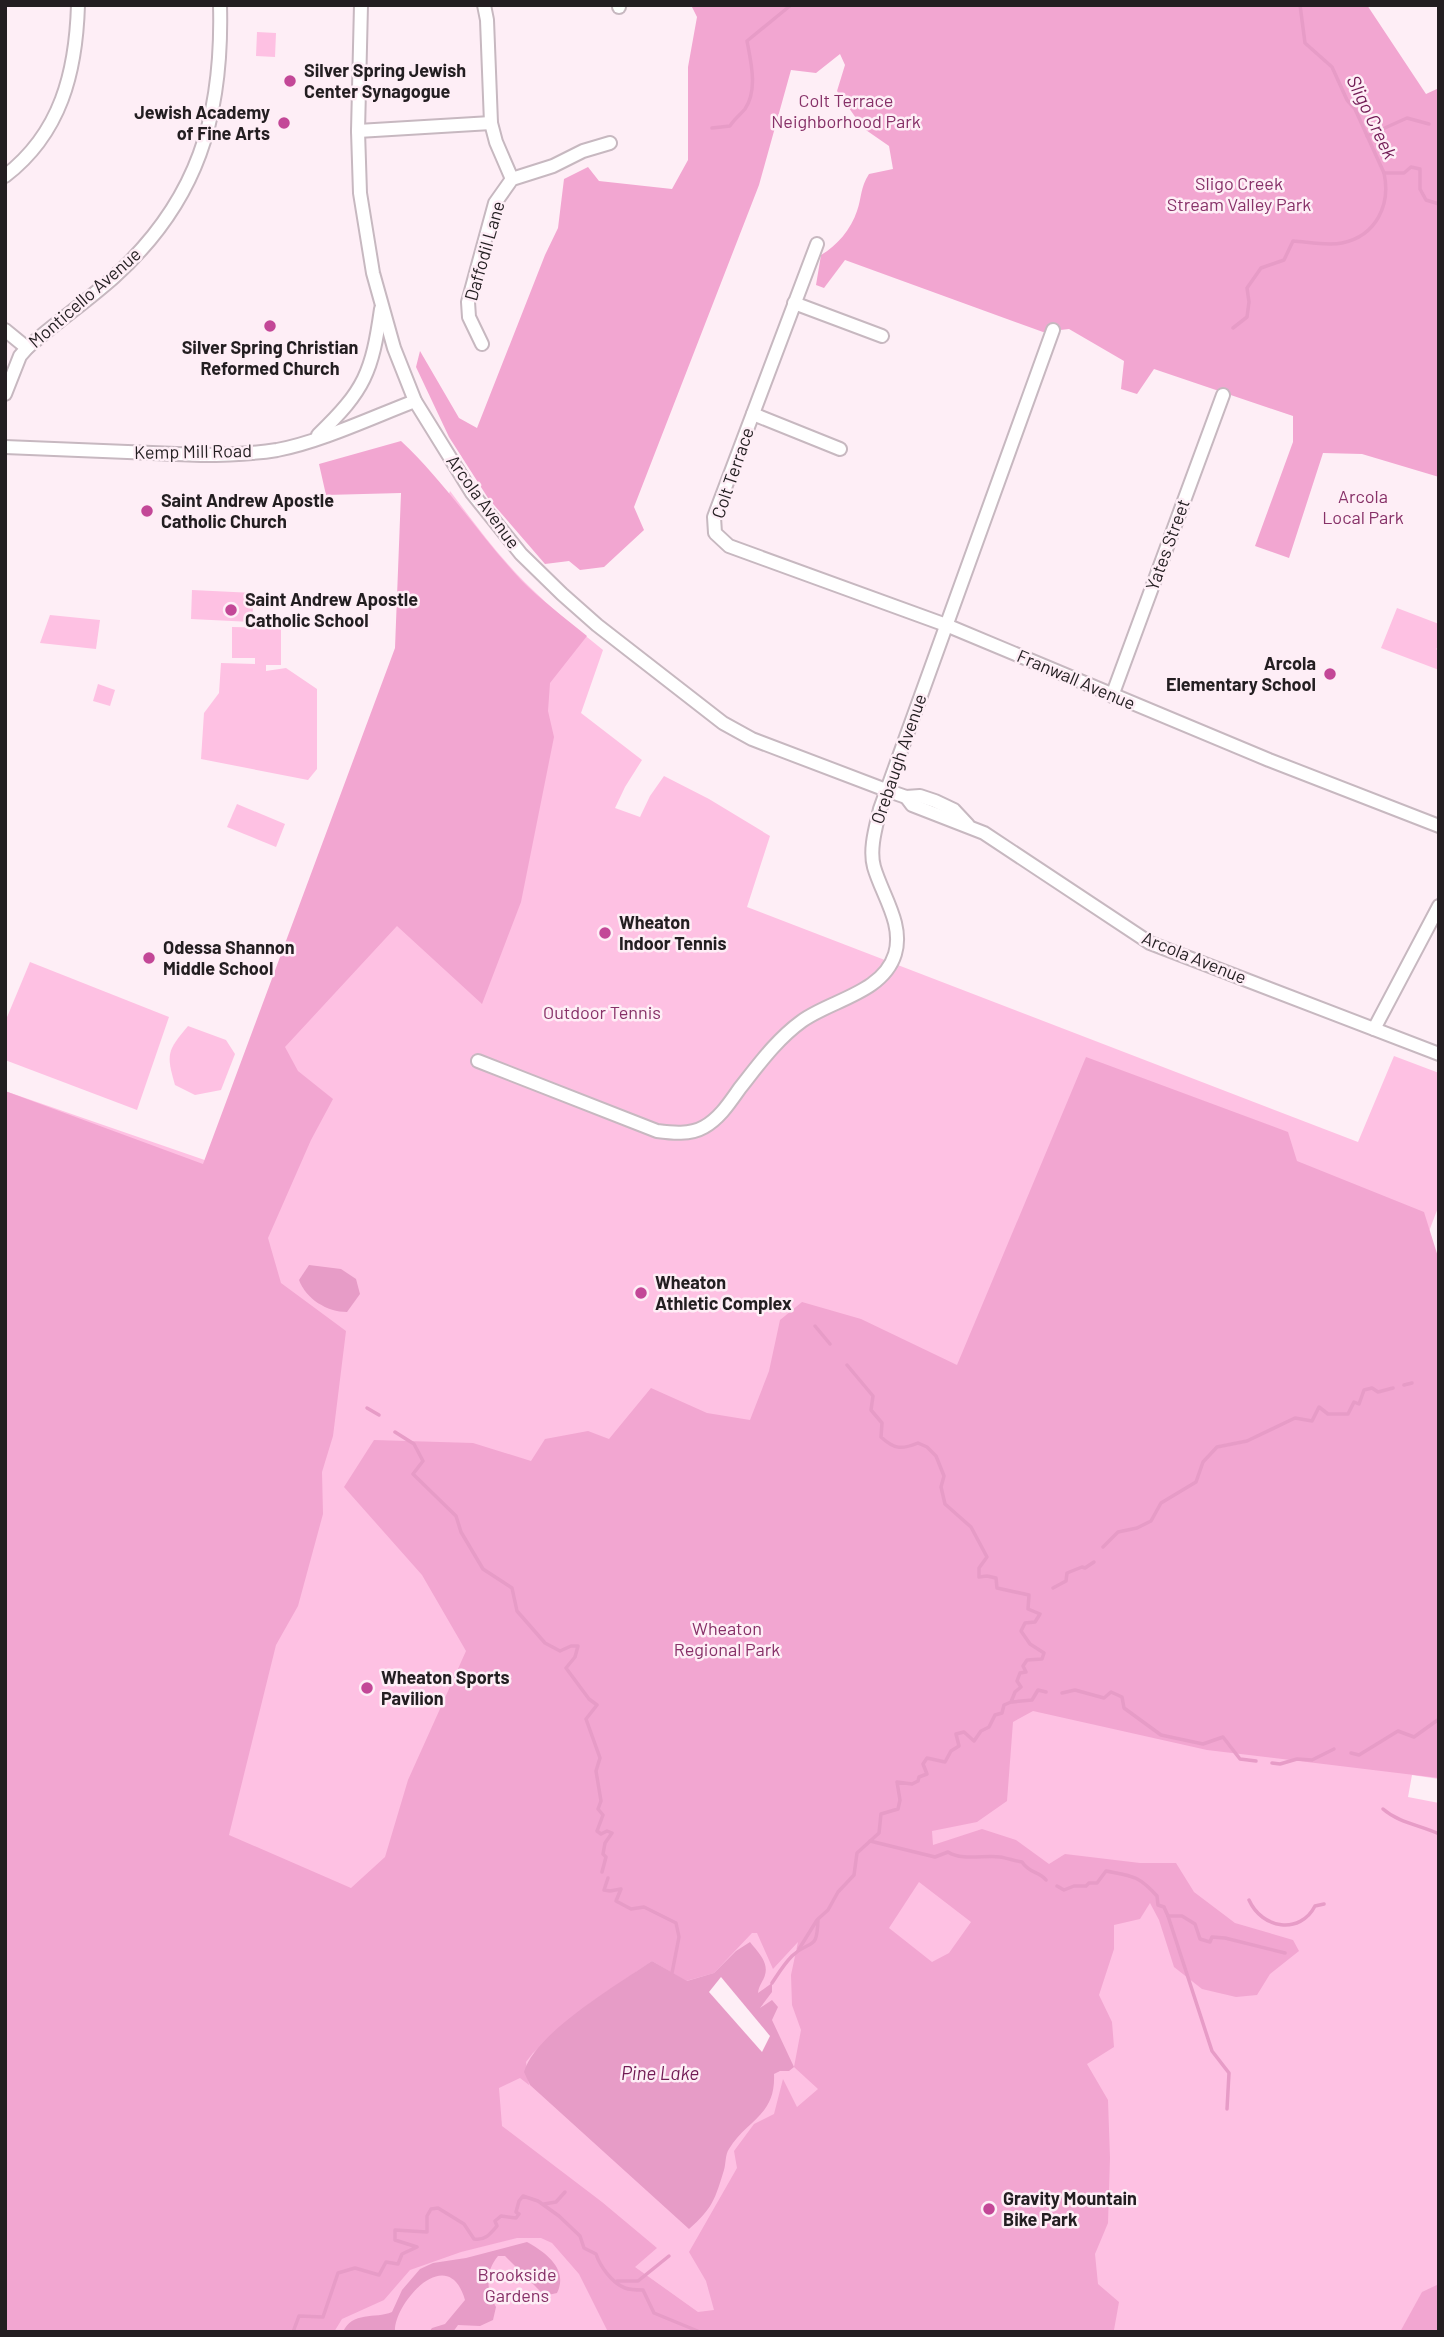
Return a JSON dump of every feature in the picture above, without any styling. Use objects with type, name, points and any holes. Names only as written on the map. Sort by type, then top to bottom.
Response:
[{"type":"street","points":[[5,176],[38,144],[65,93],[73,66],[78,5]]},
{"type":"street","name":"Monticello Avenue","points":[[5,394],[20,356],[113,278],[140,251],[167,218],[192,176],[209,131],[218,83],[220,5]]},
{"type":"street","name":"Arcola Avenue","points":[[361,5],[358,131],[360,193],[373,273],[394,348],[415,401],[472,493],[521,554],[597,625],[723,723],[752,739],[906,797],[912,805],[984,833],[1150,943],[1439,1054]]},
{"type":"street","points":[[484,5],[487,20],[491,123],[512,179]]},
{"type":"street","points":[[358,131],[491,123]]},
{"type":"street","name":"Daffodil Lane","points":[[482,344],[469,317],[468,302],[495,203],[512,179],[554,166],[583,150],[610,143]]},
{"type":"street","name":"Colt Terrace","points":[[715,533],[714,517],[817,244]]},
{"type":"street","points":[[794,303],[883,336]]},
{"type":"street","points":[[315,438],[344,409],[363,382],[374,355],[382,304]]},
{"type":"street","points":[[5,330],[27,348]]},
{"type":"street","name":"Orebaugh Avenue","points":[[478,1061],[657,1131],[681,1133],[703,1128],[725,1109],[778,1041],[803,1020],[865,989],[887,971],[898,940],[894,919],[873,864],[873,835],[886,790],[1053,330]]},
{"type":"street","name":"Yates Street","points":[[1112,696],[1223,395]]},
{"type":"street","name":"Kemp Mill Road","points":[[5,447],[232,455],[278,449],[415,401]]},
{"type":"street","name":"Colt Terrace","points":[[753,414],[840,449]]},
{"type":"street","name":"Franwall Avenue","points":[[715,533],[729,546],[946,625],[1112,696],[1439,826]]},
{"type":"street","points":[[1374,1030],[1439,906]]},
{"type":"green space","name":"Sligo Creek Stream Valley Park","points":[[691,5],[1367,5],[1426,94],[1439,88],[1439,477],[1362,454],[1323,453],[1289,558],[1255,546],[1293,442],[1293,416],[1154,369],[1137,394],[1121,389],[1124,361],[1069,329],[1043,332],[845,260],[824,288],[816,285],[821,255],[838,242],[851,224],[869,174],[893,169],[889,146],[863,128],[837,91],[845,65],[840,54],[816,73],[791,70],[759,185],[634,507],[644,530],[604,567],[580,570],[569,561],[545,564],[488,498],[449,437],[416,367],[420,351],[459,418],[477,428],[558,228],[564,179],[588,167],[599,181],[672,189],[688,160],[688,67],[697,17]]},
{"type":"green space","points":[[257,32],[276,33],[275,57],[256,56]]},
{"type":"green space","name":"Wheaton Regional Park","points":[[401,441],[433,474],[521,580],[587,636],[550,683],[548,711],[554,737],[521,902],[482,1004],[397,926],[285,1047],[298,1071],[333,1099],[311,1140],[268,1238],[281,1283],[346,1331],[333,1436],[322,1472],[323,1514],[298,1606],[276,1645],[229,1835],[351,1888],[385,1857],[408,1780],[466,1651],[422,1575],[344,1487],[374,1440],[473,1443],[531,1461],[545,1439],[588,1431],[609,1439],[651,1388],[707,1413],[750,1420],[769,1371],[780,1320],[802,1302],[861,1319],[957,1365],[1086,1057],[1288,1132],[1297,1161],[1424,1212],[1439,1260],[1439,1778],[1207,1750],[1033,1711],[1013,1722],[1007,1801],[977,1822],[932,1831],[933,1845],[982,1829],[1016,1840],[1049,1864],[1065,1854],[1140,1863],[1176,1863],[1194,1892],[1235,1923],[1293,1940],[1299,1951],[1270,1974],[1257,1995],[1236,1997],[1202,1989],[1174,1967],[1159,1920],[1150,1903],[1140,1919],[1114,1925],[1114,1949],[1099,1995],[1112,2022],[1114,2047],[1087,2064],[1108,2100],[1108,2223],[1095,2254],[1098,2284],[1119,2302],[1112,2332],[608,2332],[579,2274],[552,2243],[541,2238],[517,2238],[461,2252],[410,2270],[384,2300],[342,2319],[334,2332],[5,2332],[5,1091],[203,1164],[395,648],[401,493],[326,495],[319,464]],"holes":[[[919,1882],[971,1922],[949,1953],[932,1962],[889,1928]],[[752,1933],[757,1933],[773,1969],[798,1942],[791,1975],[792,2005],[801,2030],[794,2067],[818,2089],[797,2107],[783,2079],[774,2114],[754,2124],[734,2151],[737,2168],[689,2252],[706,2281],[714,2310],[698,2312],[635,2267],[657,2248],[602,2202],[502,2126],[499,2088],[520,2078],[529,2085],[526,2062],[533,2053],[590,2003],[652,1961],[686,1981],[714,1973]]]},
{"type":"green space","name":"Wheaton Regional Park","points":[[450,491],[514,571],[568,622],[603,650],[581,713],[642,760],[615,808],[640,817],[664,776],[709,799],[770,836],[747,907],[1358,1142],[1394,1056],[1439,1073],[1439,1205],[1406,1292],[1439,1297],[1439,1779],[1412,1775],[1408,1797],[1439,1803],[1439,2332],[5,2332],[5,1091],[222,1166]]},
{"type":"green space","points":[[192,590],[254,593],[252,622],[191,619]]},
{"type":"green space","points":[[1397,608],[1439,624],[1439,646],[1436,649],[1439,651],[1439,670],[1381,648]]},
{"type":"green space","points":[[50,615],[100,620],[96,649],[40,643]]},
{"type":"green space","points":[[232,627],[281,628],[281,665],[266,665],[266,671],[286,668],[317,689],[317,769],[308,780],[201,759],[204,713],[219,693],[221,663],[255,664],[255,658],[232,658]]},
{"type":"green space","points":[[98,684],[115,690],[110,706],[93,701]]},
{"type":"green space","points":[[237,804],[285,824],[276,847],[227,827]]},
{"type":"green space","points":[[30,962],[169,1017],[137,1110],[5,1060],[5,1022]]},
{"type":"green space","points":[[188,1026],[226,1040],[235,1054],[221,1090],[195,1095],[175,1085],[170,1053]]},
{"type":"green space","points":[[1439,2284],[1439,2332],[1400,2332],[1422,2292]]},
{"type":"water","points":[[309,1265],[341,1269],[356,1279],[360,1294],[347,1312],[325,1307],[302,1287],[299,1280]]},
{"type":"water","name":"Pine Lake","points":[[750,1942],[762,1957],[766,1970],[758,1993],[772,1983],[772,1992],[760,2008],[772,2000],[778,2007],[772,2020],[794,2067],[789,2071],[774,2074],[770,2099],[759,2116],[729,2149],[712,2202],[689,2229],[530,2085],[524,2072],[531,2057],[560,2026],[579,2010],[652,1961],[687,1981],[714,1973],[736,1951]]},
{"type":"water","points":[[527,2242],[548,2256],[558,2269],[560,2284],[557,2293],[548,2295],[541,2292],[505,2256],[498,2256],[488,2281],[496,2307],[493,2320],[480,2326],[458,2325],[453,2332],[429,2332],[432,2328],[445,2324],[465,2300],[457,2283],[447,2276],[435,2277],[423,2283],[412,2294],[397,2320],[395,2332],[343,2332],[347,2325],[358,2318],[392,2312],[402,2290],[420,2269],[433,2263],[466,2258]]},
{"type":"pier","points":[[721,1977],[770,2036],[762,2052],[709,1992]]},
{"type":"waterway","points":[[712,128],[730,126],[749,101],[752,76],[747,41],[791,5]]},
{"type":"waterway","name":"Sligo Creek","points":[[1300,5],[1305,43],[1332,67],[1347,100],[1355,109],[1384,173],[1404,173],[1411,167],[1420,169],[1420,189],[1426,200],[1439,204]]},
{"type":"waterway","points":[[1367,136],[1407,118],[1429,124]]},
{"type":"waterway","points":[[1233,328],[1247,317],[1247,288],[1261,268],[1284,260],[1293,241],[1342,243],[1364,234],[1372,226],[1383,207],[1386,185],[1384,173]]},
{"type":"waterway","points":[[815,1326],[830,1344]]},
{"type":"waterway","points":[[772,1983],[792,1956],[814,1941],[818,1919],[854,1875],[857,1853],[879,1833],[881,1814],[898,1809],[900,1800],[897,1782],[912,1784],[927,1774],[923,1764],[927,1758],[945,1762],[951,1751],[959,1746],[956,1734],[964,1732],[974,1741],[981,1731],[989,1727],[995,1715],[1002,1713],[1004,1705],[1011,1702],[1015,1692],[1021,1687],[1017,1681],[1020,1673],[1026,1672],[1023,1666],[1027,1660],[1042,1659],[1044,1653],[1030,1644],[1021,1631],[1025,1623],[1035,1622],[1040,1614],[1028,1609],[1029,1595],[997,1588],[996,1578],[979,1577],[979,1568],[987,1557],[971,1527],[945,1504],[941,1487],[944,1476],[936,1456],[918,1443],[898,1447],[881,1437],[882,1423],[871,1410],[873,1396],[847,1365]]},
{"type":"waterway","points":[[1404,1385],[1412,1383]]},
{"type":"waterway","points":[[1103,1547],[1118,1532],[1137,1528],[1151,1521],[1161,1503],[1196,1482],[1203,1462],[1217,1447],[1247,1441],[1295,1418],[1312,1421],[1319,1407],[1328,1414],[1348,1414],[1354,1402],[1359,1404],[1364,1390],[1372,1388],[1378,1392],[1393,1388]]},
{"type":"waterway","points":[[367,1408],[379,1415]]},
{"type":"waterway","points":[[395,1432],[414,1444],[423,1461],[413,1474],[456,1516],[461,1532],[483,1569],[512,1588],[517,1611],[545,1643],[560,1651],[578,1646],[575,1657],[566,1668],[589,1699],[597,1705],[586,1719],[600,1758],[596,1771],[601,1801],[598,1809],[603,1815],[597,1831],[601,1834],[607,1831],[612,1833],[605,1843],[603,1854],[606,1857],[602,1872]]},
{"type":"waterway","points":[[1053,1588],[1066,1581],[1067,1573],[1085,1568],[1094,1562]]},
{"type":"waterway","points":[[1012,1702],[1032,1700],[1038,1690],[1046,1692]]},
{"type":"waterway","points":[[1062,1693],[1075,1690],[1104,1698],[1111,1692],[1122,1697],[1124,1708],[1161,1735],[1203,1744],[1223,1737],[1240,1759],[1256,1761]]},
{"type":"waterway","points":[[1351,1753],[1359,1755],[1398,1731],[1414,1737],[1439,1719]]},
{"type":"waterway","points":[[1272,1763],[1280,1764],[1297,1759],[1312,1760],[1334,1749]]},
{"type":"waterway","points":[[1383,1809],[1403,1821],[1439,1834]]},
{"type":"waterway","points":[[870,1841],[935,1857],[948,1852],[966,1857],[1005,1858],[1022,1862],[1046,1880]]},
{"type":"waterway","points":[[1057,1886],[1064,1890],[1097,1883],[1106,1871],[1129,1876],[1139,1880],[1157,1896],[1158,1905],[1164,1907],[1168,1916],[1182,1916],[1195,1924],[1200,1939],[1210,1942],[1212,1937],[1225,1938],[1285,1953]]},
{"type":"waterway","points":[[608,1878],[604,1890],[621,1889],[616,1901],[631,1909],[644,1907],[676,1923],[679,1937],[672,1973]]},
{"type":"waterway","points":[[1249,1900],[1263,1917],[1281,1925],[1300,1921],[1315,1906],[1324,1904]]},
{"type":"waterway","points":[[1168,1916],[1212,2051],[1229,2073],[1227,2109]]},
{"type":"waterway","points":[[799,1949],[817,1920]]},
{"type":"waterway","points":[[544,2204],[556,2202],[565,2192]]},
{"type":"waterway","points":[[293,2332],[299,2316],[323,2317],[338,2273],[355,2268],[379,2275],[386,2262],[398,2264],[402,2254],[417,2247],[395,2240],[395,2230],[427,2232],[427,2216],[431,2209],[438,2208],[464,2224],[474,2239],[481,2239],[497,2226],[495,2221],[501,2216],[516,2218],[519,2214],[516,2212],[519,2201],[523,2196],[538,2201],[559,2216],[580,2236],[584,2248],[596,2254],[604,2269],[620,2286],[643,2290],[654,2313],[700,2332]]},
{"type":"waterway","points":[[617,2281],[638,2281],[669,2256]]},
{"type":"place","name":"Silver Spring Jewish Center Synagogue","points":[[290,81]]},
{"type":"place","name":"Jewish Academy of Fine Arts","points":[[284,123]]},
{"type":"place","name":"Silver Spring Christian Reformed Church","points":[[270,326]]},
{"type":"place","name":"Saint Andrew Apostle Catholic Church","points":[[147,511]]},
{"type":"place","name":"Saint Andrew Apostle Catholic School","points":[[231,610]]},
{"type":"place","name":"Arcola Elementary School","points":[[1330,674]]},
{"type":"place","name":"Wheaton Indoor Tennis","points":[[605,933]]},
{"type":"place","name":"Odessa Shannon Middle School","points":[[149,958]]},
{"type":"place","name":"Wheaton Athletic Complex","points":[[641,1293]]},
{"type":"place","name":"Wheaton Sports Pavilion","points":[[367,1688]]},
{"type":"place","name":"Gravity Mountain Bike Park","points":[[989,2209]]},
{"type":"park label","name":"Colt Terrace Neighborhood Park","points":[[846,111]]},
{"type":"park label","name":"Arcola Local Park","points":[[1363,507]]},
{"type":"park label","name":"Outdoor Tennis","points":[[602,1013]]},
{"type":"park label","name":"Brookside Gardens","points":[[517,2285]]}]
